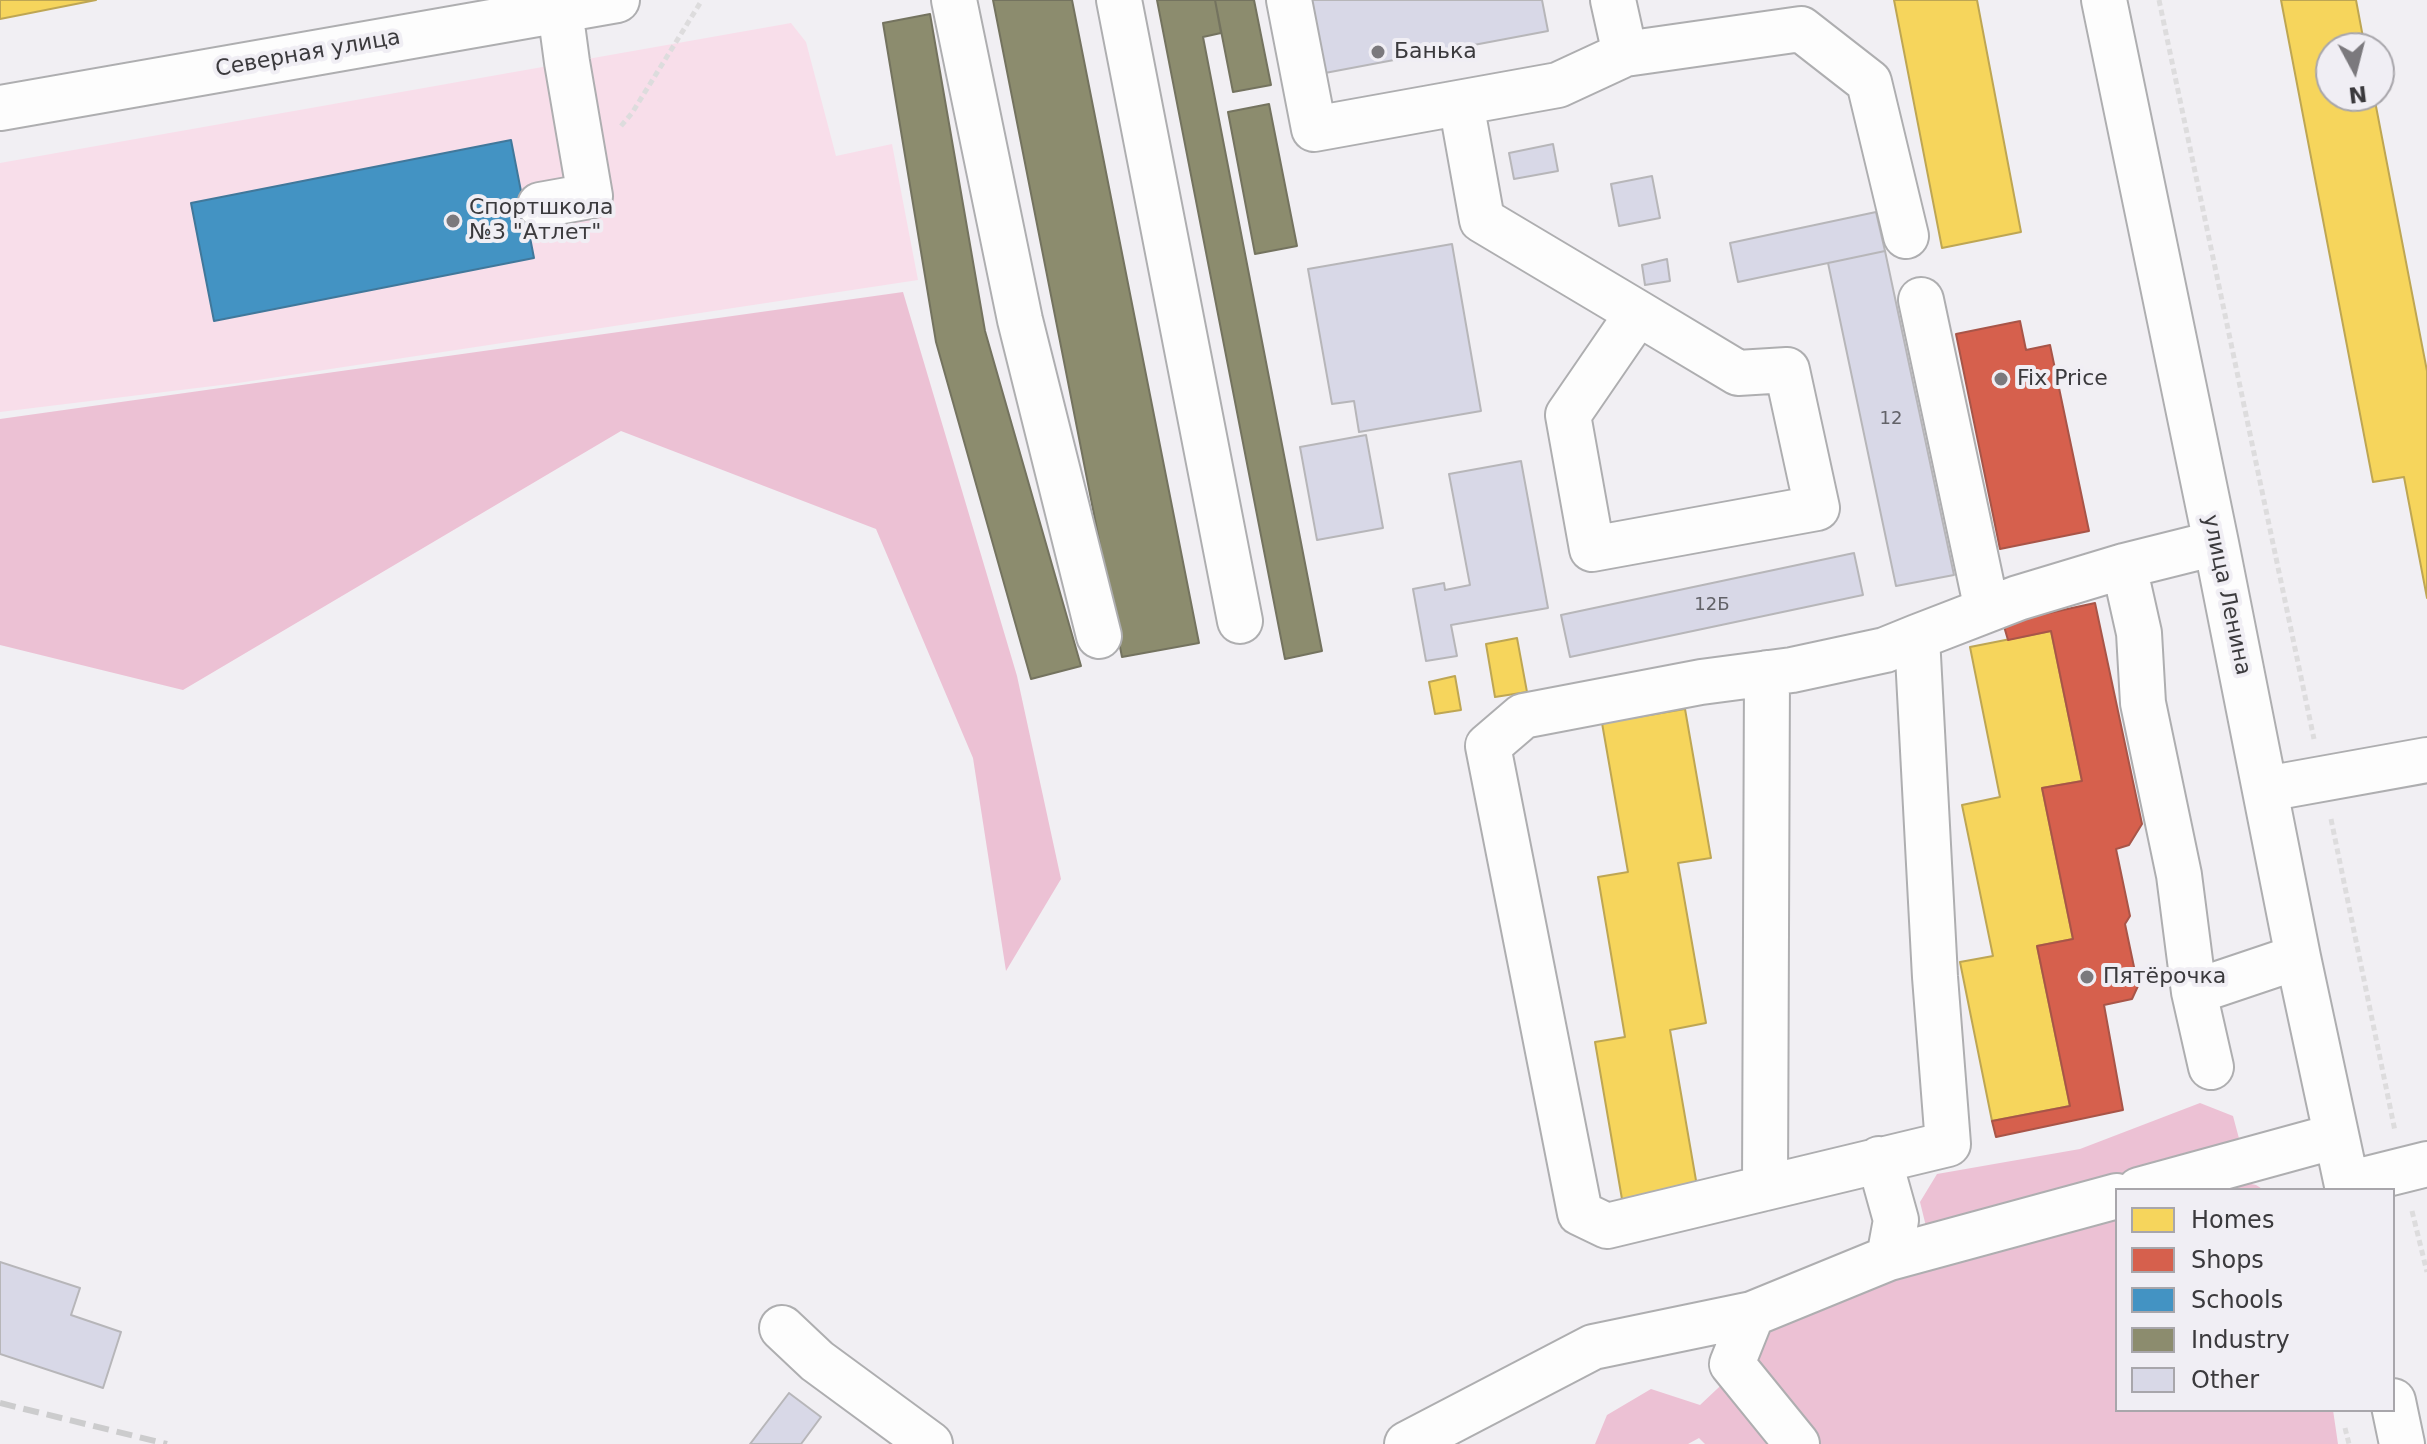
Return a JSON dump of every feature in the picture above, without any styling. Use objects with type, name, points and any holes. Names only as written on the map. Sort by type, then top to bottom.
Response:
[{"type":"street","name":"Северная улица","points":[[0,108],[617,0]]},
{"type":"street","points":[[954,0],[1020,320],[1099,636]]},
{"type":"street","points":[[1119,0],[1240,621]]},
{"type":"street","points":[[1289,0],[1314,129],[1558,85],[1625,54],[1801,29],[1869,82],[1906,236]]},
{"type":"street","points":[[1613,0],[1625,54]]},
{"type":"street","name":"улица Ленина","points":[[2104,0],[2347,1187]]},
{"type":"street","points":[[540,205],[590,196],[560,10]]},
{"type":"street","points":[[1461,103],[1482,220],[1638,313],[1738,373],[1787,370],[1817,508],[1592,549],[1568,415],[1638,313]]},
{"type":"street","points":[[1921,300],[1987,610]]},
{"type":"street","points":[[1917,637],[1935,977],[1948,1144],[1607,1226],[1580,1213],[1488,746],[1523,716],[1701,682],[1792,670],[1885,650],[1917,637],[2018,598],[2124,566],[2216,543]]},
{"type":"street","points":[[2124,566],[2139,633],[2143,703],[2179,875],[2194,992],[2211,1067]]},
{"type":"street","points":[[1765,1188],[1767,673]]},
{"type":"street","points":[[2266,789],[2427,760]]},
{"type":"street","points":[[2194,992],[2298,957]]},
{"type":"street","points":[[2146,1188],[2336,1136]]},
{"type":"street","points":[[1879,1159],[1896,1220],[1889,1258]]},
{"type":"street","points":[[2347,1187],[2415,1167]]},
{"type":"street","points":[[1407,1444],[1593,1347],[1752,1314],[1889,1258],[2115,1197]]},
{"type":"street","points":[[1752,1314],[1732,1364],[1797,1444]]},
{"type":"street","points":[[782,1328],[817,1361],[930,1444]]},
{"type":"street","points":[[2395,1411],[2402,1444]]},
{"type":"path","points":[[586,166],[632,113],[702,0]]},
{"type":"path","points":[[2159,0],[2323,780],[2415,1167],[2427,1272]]},
{"type":"path","points":[[2345,1428],[2349,1444]]},
{"type":"shaded area","name":"Спортшкола №3 \"Атлет\"","points":[[791,23],[806,42],[836,156],[892,144],[918,280],[238,383],[0,412],[0,163]]},
{"type":"shaded area","points":[[903,292],[1017,676],[1061,879],[1006,971],[973,758],[876,529],[621,431],[183,690],[0,645],[0,419]]},
{"type":"shaded area","points":[[2200,1103],[2233,1116],[2241,1146],[2214,1176],[2261,1188],[2115,1188],[2115,1412],[2333,1412],[2338,1444],[1705,1444],[1699,1438],[1688,1444],[1595,1444],[1607,1415],[1651,1389],[1700,1405],[1750,1358],[1769,1322],[1935,1263],[1920,1202],[1937,1174],[2080,1149]]},
{"type":"building: Homes","points":[[0,0],[96,0],[0,19]]},
{"type":"building: Homes","points":[[1894,0],[1977,0],[2021,232],[1942,248]]},
{"type":"building: Homes","points":[[2281,0],[2356,0],[2362,32],[2315,32],[2315,112],[2377,112],[2427,371],[2427,598],[2404,477],[2373,482]]},
{"type":"building: Homes","points":[[2051,631],[2082,781],[2042,788],[2073,939],[2037,946],[2070,1106],[1992,1121],[1960,962],[1993,956],[1962,805],[2000,797],[1970,647]]},
{"type":"building: Homes","points":[[1517,638],[1527,692],[1495,697],[1486,644]]},
{"type":"building: Homes","points":[[1455,676],[1461,710],[1435,714],[1429,682]]},
{"type":"building: Homes","points":[[1685,709],[1711,858],[1678,863],[1706,1023],[1670,1030],[1698,1192],[1623,1205],[1595,1042],[1625,1037],[1598,877],[1628,872],[1602,723]]},
{"type":"building: Shops","points":[[2020,321],[2026,350],[2050,345],[2089,531],[2000,549],[1956,334]]},
{"type":"building: Shops","points":[[2095,603],[2142,824],[2129,845],[2116,849],[2130,916],[2125,924],[2138,986],[2132,999],[2104,1005],[2123,1110],[1996,1137],[1992,1121],[2070,1106],[2037,946],[2073,939],[2042,788],[2082,781],[2051,631],[2008,640],[2003,623]]},
{"type":"building: Schools","points":[[511,140],[534,258],[214,321],[191,203]]},
{"type":"building: Industry","points":[[993,0],[1072,0],[1199,643],[1122,657]]},
{"type":"building: Industry","points":[[1157,0],[1215,0],[1221,33],[1203,37],[1322,651],[1285,659]]},
{"type":"building: Industry","points":[[1215,0],[1254,0],[1271,85],[1233,92]]},
{"type":"building: Industry","points":[[930,14],[985,331],[1081,666],[1031,679],[936,342],[883,23]]},
{"type":"building: Industry","points":[[1269,104],[1297,246],[1255,254],[1228,112]]},
{"type":"building: Other","name":"Банька","points":[[1311,0],[1542,0],[1548,31],[1325,73]]},
{"type":"building: Other","points":[[1553,144],[1558,171],[1514,179],[1509,153]]},
{"type":"building: Other","points":[[1652,176],[1660,218],[1619,226],[1611,184]]},
{"type":"building: Other","points":[[1876,212],[1885,251],[1738,282],[1730,243]]},
{"type":"building: Other","points":[[1452,244],[1481,411],[1359,432],[1354,401],[1332,404],[1308,269]]},
{"type":"building: Other","points":[[1885,251],[1954,575],[1896,586],[1828,263]]},
{"type":"building: Other","points":[[1667,259],[1670,281],[1645,285],[1642,265]]},
{"type":"building: Other","points":[[1366,435],[1383,528],[1317,540],[1300,447]]},
{"type":"building: Other","points":[[1521,461],[1548,608],[1451,625],[1457,656],[1426,661],[1413,589],[1444,583],[1445,590],[1470,585],[1449,474]]},
{"type":"building: Other","points":[[1854,553],[1863,595],[1570,657],[1561,615]]},
{"type":"building: Other","points":[[0,1262],[80,1288],[71,1315],[121,1332],[103,1388],[0,1354]]},
{"type":"building: Other","points":[[789,1393],[821,1417],[801,1444],[750,1444]]},
{"type":"railway","points":[[0,1403],[167,1444]]},
{"type":"place","name":"Банька","points":[[1378,52]]},
{"type":"place","name":"Спортшкола №3 \"Атлет\"","points":[[453,221]]},
{"type":"place","name":"Fix Price","points":[[2001,379]]},
{"type":"place","name":"Пятёрочка","points":[[2087,977]]}]
